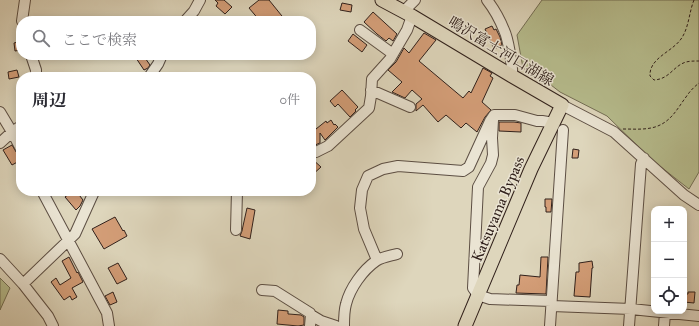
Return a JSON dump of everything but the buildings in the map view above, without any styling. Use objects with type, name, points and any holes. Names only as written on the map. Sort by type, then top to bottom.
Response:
[{"type":"main road","name":"鳴沢富士河口湖線","points":[[382,0],[562,105]]},
{"type":"main road","name":"Katsuyama Bypass","points":[[465,326],[532,169],[558,127],[562,105]]},
{"type":"street","points":[[23,16],[26,0]]},
{"type":"street","points":[[190,16],[200,0]]},
{"type":"street","points":[[316,152],[328,146],[369,108],[372,79],[390,59],[407,30],[408,14],[415,0]]},
{"type":"street","points":[[487,0],[505,31],[511,61],[512,76]]},
{"type":"street","points":[[360,30],[393,54]]},
{"type":"street","points":[[33,60],[36,72]]},
{"type":"street","points":[[152,72],[160,60]]},
{"type":"street","points":[[371,90],[410,107]]},
{"type":"street","points":[[562,105],[614,132],[684,195],[699,205]]},
{"type":"street","points":[[0,112],[16,140]]},
{"type":"street","points":[[377,260],[364,230],[360,208],[362,190],[368,176],[383,169],[398,166],[463,171],[469,167],[494,115],[515,115],[542,121],[558,127],[550,326]]},
{"type":"street","points":[[493,117],[491,163],[478,187],[473,288],[478,294],[490,298],[651,311]]},
{"type":"street","points":[[0,142],[16,129]]},
{"type":"street","points":[[629,326],[641,164],[644,158]]},
{"type":"street","points":[[45,196],[107,313],[109,326]]},
{"type":"street","points":[[23,284],[75,234],[92,196]]},
{"type":"street","points":[[236,230],[237,196]]},
{"type":"street","points":[[344,326],[346,302],[361,274],[377,260],[397,254]]},
{"type":"street","points":[[0,259],[23,284],[48,316],[53,326]]},
{"type":"street","points":[[262,290],[275,291],[321,321],[336,326]]},
{"type":"street","points":[[664,326],[665,314]]},
{"type":"street","points":[[676,314],[699,316]]},
{"type":"street","points":[[310,326],[311,315]]},
{"type":"path","points":[[694,0],[681,39],[673,48],[655,62],[651,68],[650,76],[654,80],[657,80],[670,74],[677,66],[684,62],[699,61]]},
{"type":"path","points":[[614,132],[621,129],[655,127],[665,122],[674,115],[687,95],[699,83]]},
{"type":"green space","points":[[542,0],[699,0],[699,172],[689,189],[652,160],[607,116],[560,92],[542,78],[523,68],[517,35]]},
{"type":"green space","points":[[0,278],[10,288],[0,310]]}]
